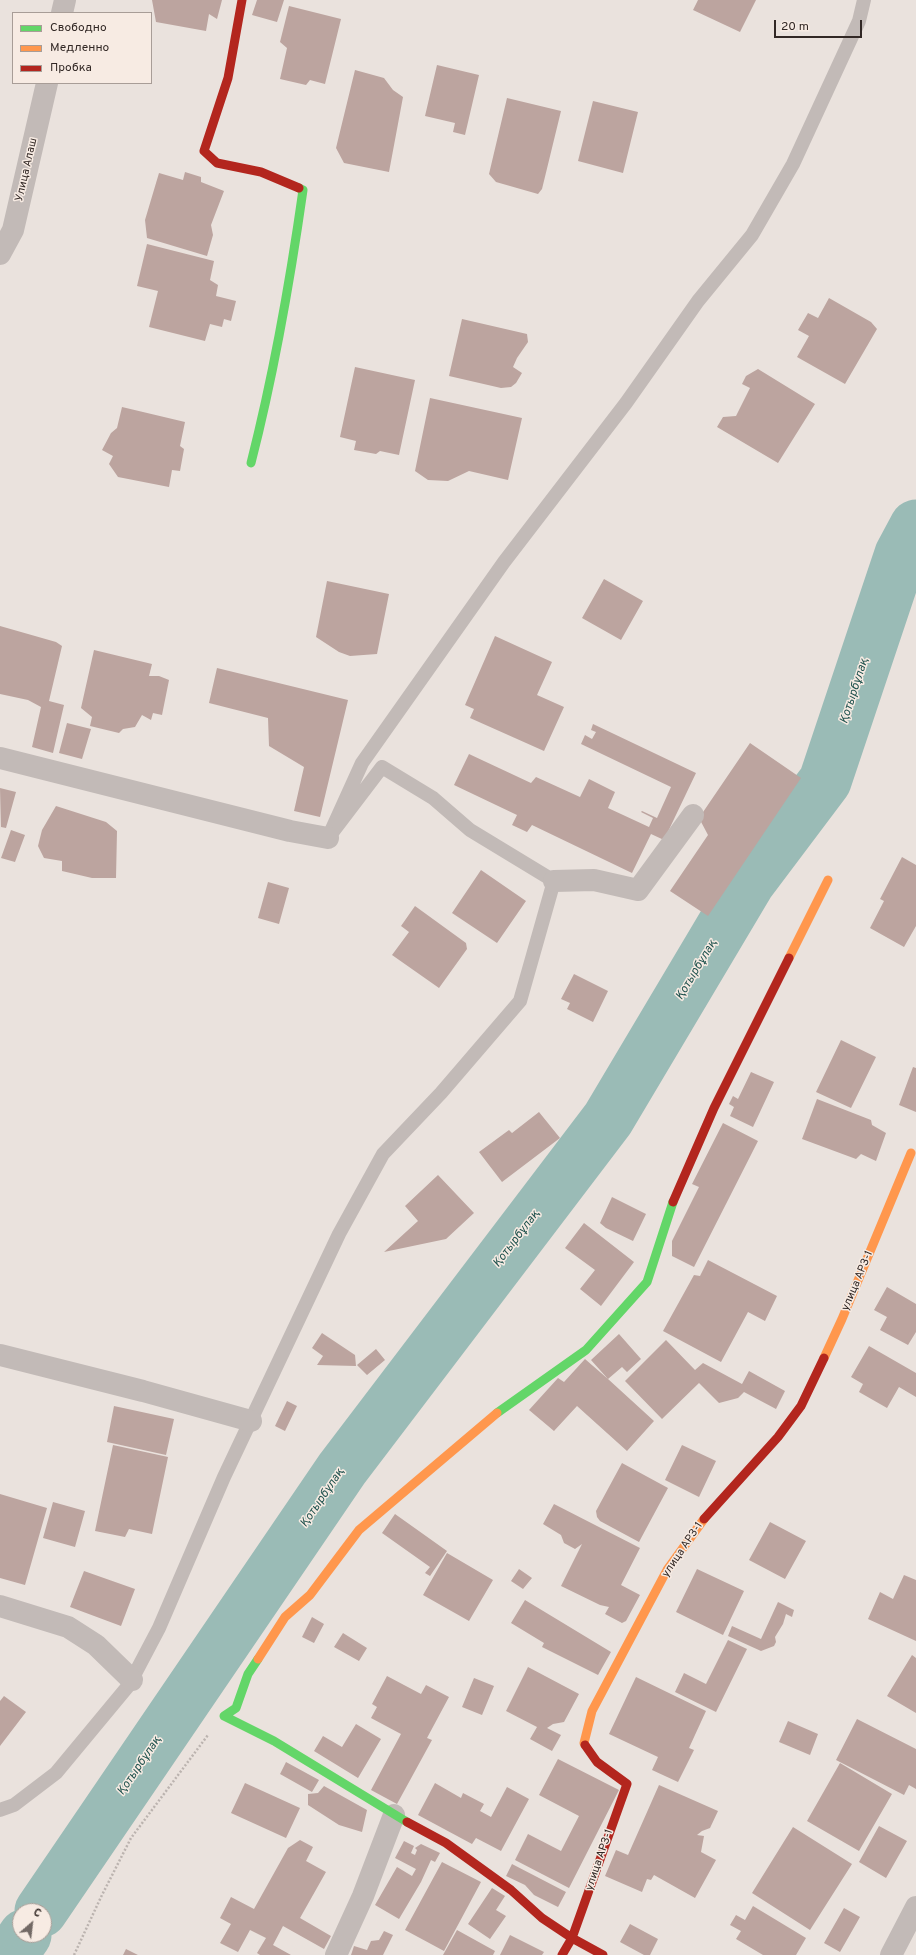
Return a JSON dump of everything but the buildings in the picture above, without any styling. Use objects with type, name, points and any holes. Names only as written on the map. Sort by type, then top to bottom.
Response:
[{"type":"street","points":[[62,12],[65,0]]},
{"type":"street","points":[[242,0],[228,78],[204,151],[217,163],[261,172],[303,190],[296,246],[274,370],[251,463]]},
{"type":"street","name":"Улица Алаш","points":[[0,254],[13,230],[47,84]]},
{"type":"street","points":[[0,758],[290,831],[328,838]]},
{"type":"street","points":[[554,881],[594,880],[638,890],[693,815]]},
{"type":"street","points":[[603,1955],[572,1938],[542,1918],[511,1890],[446,1843],[394,1815],[274,1741],[224,1716],[236,1708],[248,1674],[285,1617],[310,1596],[359,1530],[484,1423],[586,1350],[647,1282],[674,1200],[714,1108],[828,880]]},
{"type":"street","name":"улица АРЗ-1","points":[[562,1955],[572,1938],[627,1784],[597,1762],[584,1743],[592,1711],[667,1570],[707,1515],[778,1437],[801,1406],[842,1319],[911,1154]]},
{"type":"street","points":[[0,1355],[143,1391],[250,1421]]},
{"type":"street","points":[[0,1606],[68,1627],[96,1645],[132,1680]]},
{"type":"street","points":[[336,1955],[363,1896],[394,1815]]},
{"type":"street","points":[[891,1955],[916,1907]]},
{"type":"lane","points":[[328,838],[366,757],[504,562],[626,403],[698,301],[752,235],[793,164],[859,21],[864,0]]},
{"type":"lane","points":[[0,1810],[14,1805],[56,1773],[92,1731],[132,1680],[159,1628],[224,1477],[339,1234],[383,1154],[441,1093],[520,1001],[554,881],[470,830],[433,798],[382,767],[328,838]]},
{"type":"path","points":[[74,1955],[100,1897],[131,1838],[195,1751],[224,1716]]},
{"type":"waterway","name":"Қотырбұлақ","points":[[46,1903],[342,1469],[608,1119],[749,882],[825,781],[901,554],[916,526]]},
{"type":"waterway","name":"Қотырбұлақ","points":[[11,1955],[19,1943]]},
{"type":"traffic: fast","points":[[251,463],[267,395],[293,259],[303,190],[299,188]]},
{"type":"traffic: fast","points":[[497,1413],[586,1350],[647,1282],[673,1202]]},
{"type":"traffic: fast","points":[[258,1659],[248,1674],[236,1708],[224,1716],[274,1741],[407,1822]]},
{"type":"traffic: slow","points":[[789,958],[828,880]]},
{"type":"traffic: slow","points":[[824,1358],[842,1319],[911,1153]]},
{"type":"traffic: slow","points":[[258,1659],[285,1617],[310,1595],[359,1530],[497,1413]]},
{"type":"traffic: slow","points":[[585,1745],[584,1743],[592,1711],[667,1570],[704,1519]]},
{"type":"traffic: jam","points":[[242,0],[228,78],[204,151],[217,163],[261,172],[299,188]]},
{"type":"traffic: jam","points":[[673,1202],[714,1108],[789,958]]},
{"type":"traffic: jam","points":[[704,1519],[778,1437],[801,1406],[824,1358]]},
{"type":"traffic: jam","points":[[562,1955],[572,1938],[627,1784],[597,1762],[585,1745]]},
{"type":"traffic: jam","points":[[407,1822],[446,1843],[511,1890],[542,1918],[572,1938],[603,1955]]}]
